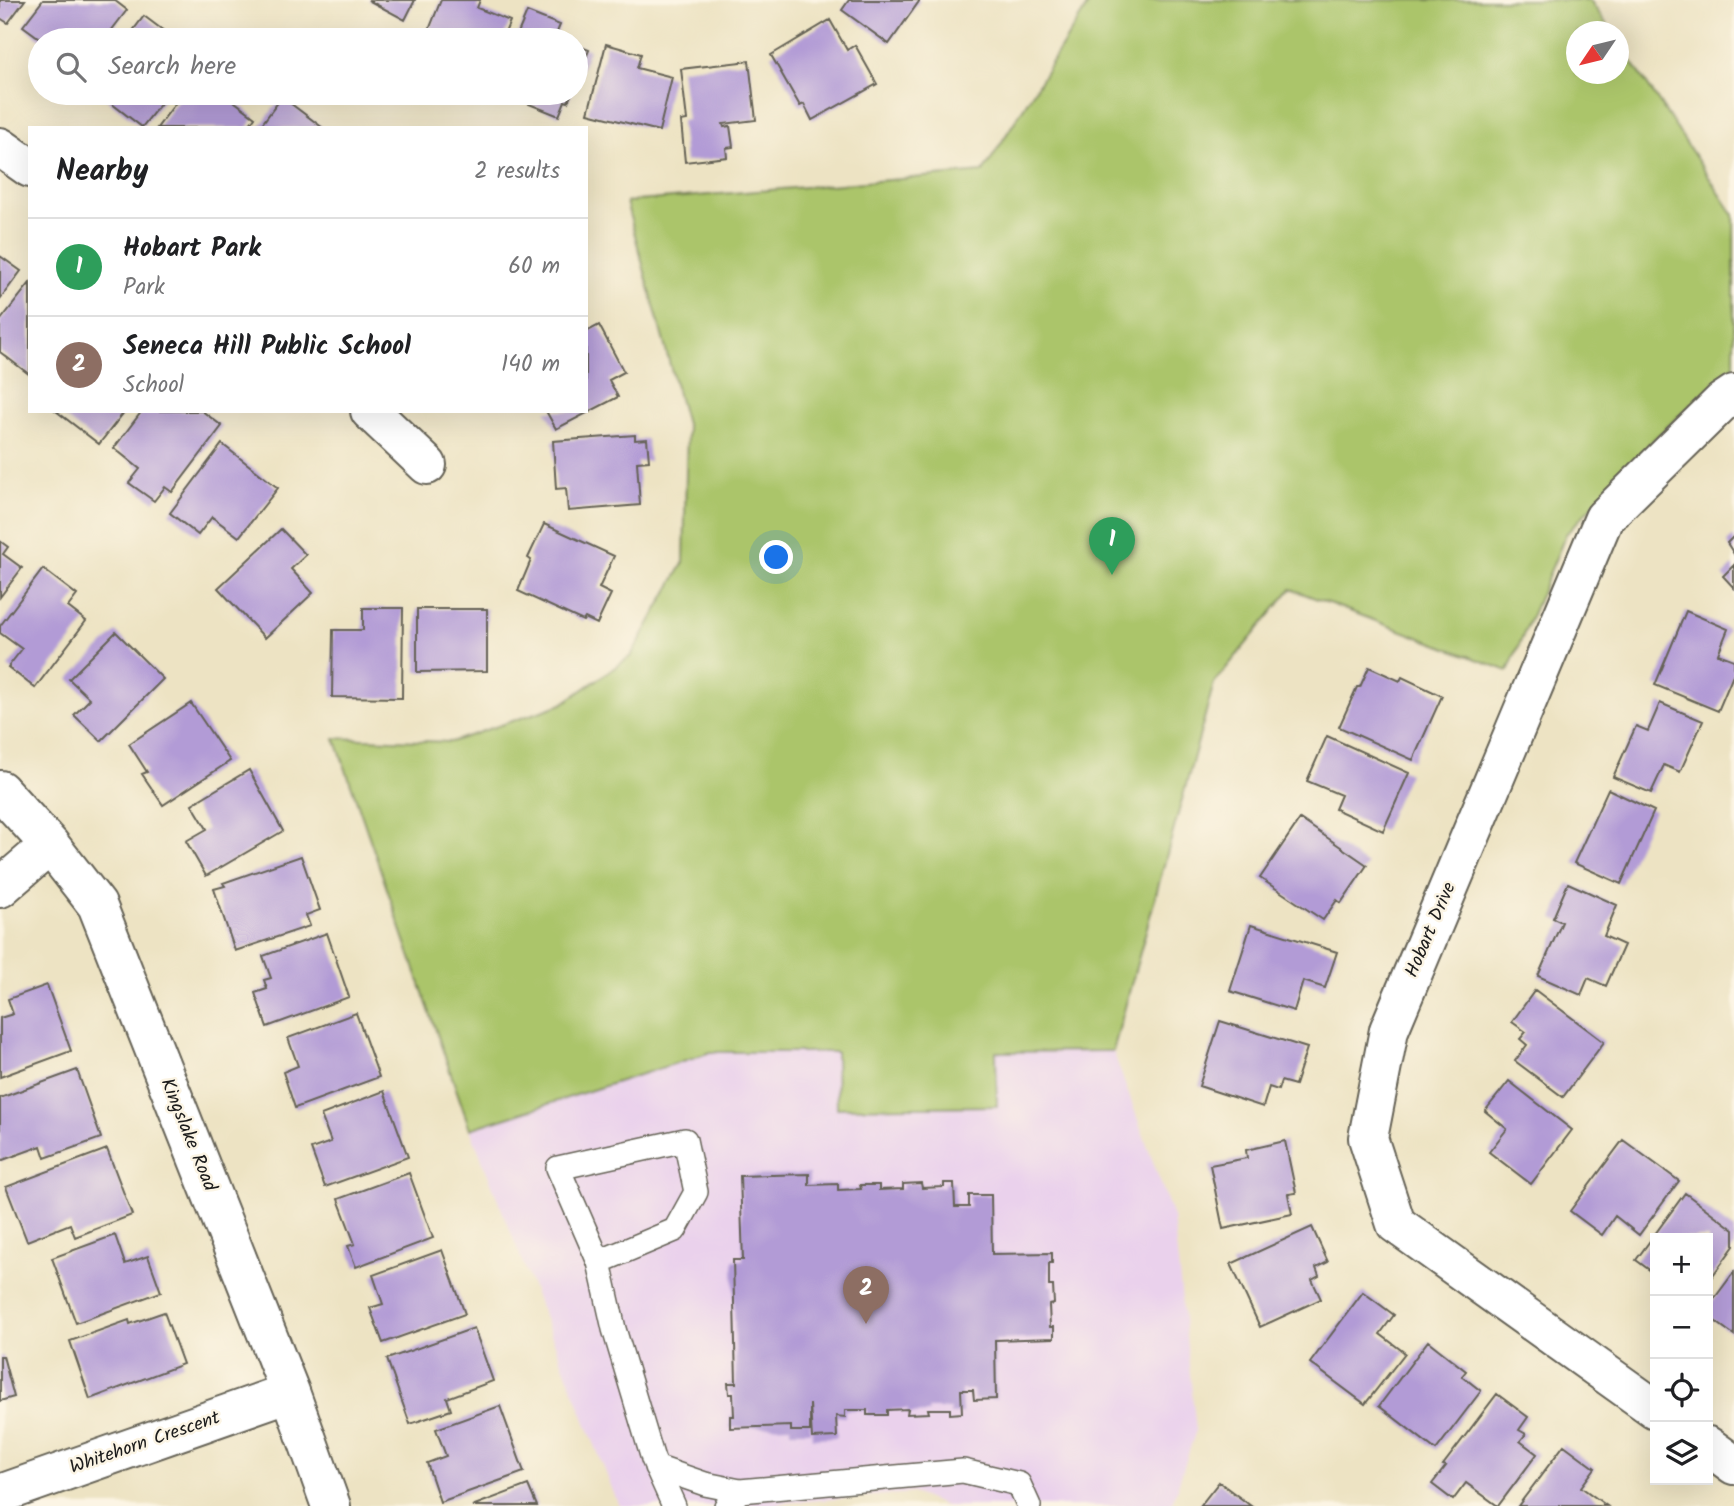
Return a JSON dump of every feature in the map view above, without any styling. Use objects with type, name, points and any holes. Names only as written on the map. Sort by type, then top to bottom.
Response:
[{"type":"street","points":[[0,147],[28,167]]},
{"type":"street","name":"Hobart Drive","points":[[1650,1405],[1396,1224],[1368,1138],[1389,1030],[1604,518],[1722,402],[1734,394]]},
{"type":"street","points":[[372,413],[427,465]]},
{"type":"street","name":"Kingslake Road","points":[[0,790],[50,845],[97,905],[290,1392],[331,1506]]},
{"type":"street","points":[[0,888],[50,845]]},
{"type":"street","name":"Whitehorn Crescent","points":[[0,1494],[290,1392]]},
{"type":"street","points":[[1713,1450],[1734,1465]]},
{"type":"lane","points":[[599,1262],[675,1230],[696,1192],[685,1140],[558,1168],[599,1262],[614,1329],[656,1467],[674,1506]]},
{"type":"lane","points":[[656,1467],[705,1484],[733,1499],[963,1471],[1019,1484],[1029,1506]]},
{"type":"shaded area","points":[[1113,1051],[1173,1217],[1196,1430],[1171,1506],[945,1506],[913,1493],[782,1503],[775,1506],[619,1506],[470,1129],[711,1052]]},
{"type":"green space","points":[[1091,0],[1590,0],[1604,21],[1566,21],[1566,84],[1629,84],[1629,57],[1734,215],[1734,366],[1654,439],[1566,534],[1508,671],[1291,589],[1214,683],[1113,1051],[996,1052],[997,1106],[837,1108],[836,1052],[711,1052],[470,1129],[335,738],[451,742],[562,704],[631,656],[684,562],[687,428],[626,202],[983,172]]},
{"type":"building","points":[[0,0],[25,0],[8,23],[0,18]]},
{"type":"building","points":[[43,0],[114,0],[127,10],[113,28],[28,30],[23,26]]},
{"type":"building","points":[[368,0],[415,0],[405,20]]},
{"type":"building","points":[[441,0],[480,0],[477,8],[510,21],[507,28],[430,28]]},
{"type":"building","points":[[849,0],[920,0],[889,44],[842,10]]},
{"type":"building","points":[[527,12],[560,25],[559,28],[520,28]]},
{"type":"building","points":[[144,16],[160,28],[135,28]]},
{"type":"building","points":[[830,20],[847,50],[855,45],[877,84],[812,120],[804,104],[800,106],[771,55]]},
{"type":"building","points":[[606,44],[641,54],[637,68],[672,77],[659,131],[588,113]]},
{"type":"building","points":[[749,61],[756,120],[723,124],[724,127],[730,126],[733,147],[726,148],[727,157],[685,162],[681,121],[687,120],[681,69]]},
{"type":"building","points":[[114,105],[159,105],[141,126]]},
{"type":"building","points":[[174,105],[239,105],[255,117],[248,126],[158,126]]},
{"type":"building","points":[[276,105],[293,105],[320,126],[260,126]]},
{"type":"building","points":[[532,105],[563,105],[559,116]]},
{"type":"building","points":[[0,256],[21,271],[0,299]]},
{"type":"building","points":[[28,286],[28,373],[0,352],[0,321]]},
{"type":"building","points":[[599,325],[624,372],[609,380],[618,397],[588,412],[588,331]]},
{"type":"building","points":[[59,413],[123,413],[99,444]]},
{"type":"building","points":[[140,413],[205,413],[222,426],[172,492],[165,487],[154,501],[129,483],[140,469],[114,448]]},
{"type":"building","points":[[547,413],[587,413],[556,429]]},
{"type":"building","points":[[635,435],[635,440],[647,439],[649,461],[637,462],[640,505],[568,511],[566,488],[556,489],[553,441]]},
{"type":"building","points":[[222,444],[278,488],[239,537],[212,517],[198,535],[170,513]]},
{"type":"building","points":[[544,524],[614,556],[599,588],[611,594],[597,624],[585,618],[583,621],[518,591],[531,560],[528,558]]},
{"type":"building","points":[[281,529],[306,555],[291,569],[313,593],[265,638],[218,588]]},
{"type":"building","points":[[1734,536],[1734,554],[1727,543]]},
{"type":"building","points":[[0,541],[8,547],[3,554],[22,568],[0,597]]},
{"type":"building","points":[[1734,565],[1734,588],[1723,576]]},
{"type":"building","points":[[43,569],[77,595],[68,607],[86,621],[35,688],[8,667],[22,649],[0,633],[0,626]]},
{"type":"building","points":[[363,608],[403,608],[402,698],[332,697],[333,630],[363,630]]},
{"type":"building","points":[[417,609],[487,609],[487,671],[417,672]]},
{"type":"building","points":[[1686,611],[1728,629],[1718,654],[1734,660],[1734,673],[1718,711],[1655,685]]},
{"type":"building","points":[[116,632],[163,679],[101,741],[74,715],[90,699],[69,679]]},
{"type":"building","points":[[1369,667],[1400,681],[1402,677],[1442,696],[1413,760],[1339,727]]},
{"type":"building","points":[[191,703],[230,761],[163,805],[142,774],[147,772],[129,744]]},
{"type":"building","points":[[1660,703],[1703,721],[1680,772],[1664,765],[1651,793],[1613,777],[1636,726],[1648,731]]},
{"type":"building","points":[[1327,736],[1409,773],[1383,831],[1335,809],[1341,795],[1307,781]]},
{"type":"building","points":[[249,770],[283,831],[206,876],[186,841],[207,829],[192,804]]},
{"type":"building","points":[[1608,789],[1654,811],[1621,884],[1574,863]]},
{"type":"building","points":[[1300,819],[1367,865],[1341,903],[1337,900],[1323,920],[1260,878]]},
{"type":"building","points":[[301,856],[320,910],[306,915],[310,926],[235,951],[214,889],[225,886],[223,883]]},
{"type":"building","points":[[1568,883],[1617,905],[1604,936],[1624,945],[1606,986],[1588,978],[1581,995],[1538,976],[1562,922],[1553,918]]},
{"type":"building","points":[[1251,925],[1337,952],[1325,988],[1303,981],[1294,1011],[1230,991]]},
{"type":"building","points":[[327,933],[349,997],[267,1027],[255,993],[267,989],[264,980],[271,978],[263,956]]},
{"type":"building","points":[[47,985],[71,1051],[0,1077],[0,1018],[13,1014],[8,999]]},
{"type":"building","points":[[1535,990],[1604,1042],[1563,1097],[1515,1061],[1527,1045],[1520,1039],[1526,1032],[1512,1022]]},
{"type":"building","points":[[356,1013],[379,1077],[295,1108],[283,1072],[298,1066],[288,1038]]},
{"type":"building","points":[[1220,1021],[1307,1048],[1295,1085],[1281,1081],[1278,1090],[1269,1087],[1263,1107],[1199,1086]]},
{"type":"building","points":[[77,1070],[101,1138],[45,1158],[41,1146],[0,1161],[0,1098]]},
{"type":"building","points":[[1509,1081],[1572,1130],[1531,1184],[1489,1152],[1507,1129],[1485,1111]]},
{"type":"building","points":[[384,1091],[408,1157],[325,1187],[311,1149],[331,1142],[321,1115]]},
{"type":"building","points":[[1623,1140],[1679,1181],[1639,1235],[1615,1216],[1602,1235],[1570,1211]]},
{"type":"building","points":[[1285,1141],[1296,1193],[1288,1194],[1292,1214],[1223,1229],[1210,1165],[1247,1158],[1246,1150]]},
{"type":"building","points":[[107,1149],[132,1215],[75,1237],[70,1224],[27,1241],[6,1187]]},
{"type":"building","points":[[409,1173],[433,1238],[356,1267],[348,1246],[355,1244],[338,1199]]},
{"type":"building","points":[[809,1174],[809,1185],[838,1184],[838,1190],[861,1189],[860,1185],[879,1185],[879,1190],[903,1189],[903,1184],[921,1183],[922,1188],[944,1187],[944,1183],[954,1183],[955,1207],[969,1207],[969,1195],[991,1195],[992,1254],[1052,1253],[1049,1286],[1053,1286],[1054,1304],[1049,1305],[1050,1327],[1054,1327],[1054,1338],[995,1340],[996,1399],[974,1400],[973,1390],[961,1390],[962,1413],[950,1414],[950,1409],[928,1409],[929,1413],[907,1414],[908,1409],[887,1410],[887,1415],[867,1415],[867,1410],[845,1410],[845,1417],[836,1416],[837,1437],[812,1438],[810,1404],[810,1431],[791,1431],[791,1426],[730,1428],[730,1416],[734,1416],[733,1394],[729,1394],[728,1383],[736,1383],[733,1260],[743,1260],[740,1176]]},
{"type":"building","points":[[1685,1193],[1734,1230],[1734,1246],[1713,1275],[1713,1233],[1656,1233]]},
{"type":"building","points":[[1312,1227],[1328,1262],[1316,1268],[1319,1276],[1312,1280],[1321,1299],[1260,1327],[1231,1264]]},
{"type":"building","points":[[115,1235],[125,1264],[148,1256],[161,1292],[76,1323],[52,1258]]},
{"type":"building","points":[[1650,1241],[1650,1270],[1636,1260]]},
{"type":"building","points":[[442,1250],[465,1314],[383,1343],[370,1308],[383,1304],[373,1275]]},
{"type":"building","points":[[1734,1272],[1734,1335],[1713,1320],[1713,1300]]},
{"type":"building","points":[[1363,1292],[1394,1315],[1380,1334],[1405,1353],[1365,1404],[1310,1363]]},
{"type":"building","points":[[164,1312],[183,1364],[90,1399],[70,1341],[129,1320],[130,1324]]},
{"type":"building","points":[[474,1328],[493,1381],[447,1398],[451,1410],[410,1424],[387,1359]]},
{"type":"building","points":[[1428,1341],[1466,1371],[1462,1376],[1481,1391],[1436,1450],[1379,1406]]},
{"type":"building","points":[[0,1356],[3,1356],[14,1397],[0,1401]]},
{"type":"building","points":[[1497,1394],[1528,1417],[1519,1430],[1526,1434],[1520,1441],[1537,1454],[1498,1506],[1466,1483],[1453,1500],[1432,1484],[1446,1466],[1443,1465]]},
{"type":"building","points":[[500,1406],[524,1472],[440,1502],[427,1463],[446,1456],[436,1429]]},
{"type":"building","points":[[1564,1445],[1595,1468],[1581,1487],[1607,1506],[1518,1506]]},
{"type":"building","points":[[1219,1482],[1251,1506],[1200,1506]]},
{"type":"building","points":[[528,1485],[537,1506],[472,1506]]},
{"type":"place","name":"Hobart Park","points":[[1112,575]]},
{"type":"place","name":"Seneca Hill Public School","points":[[866,1324]]}]
